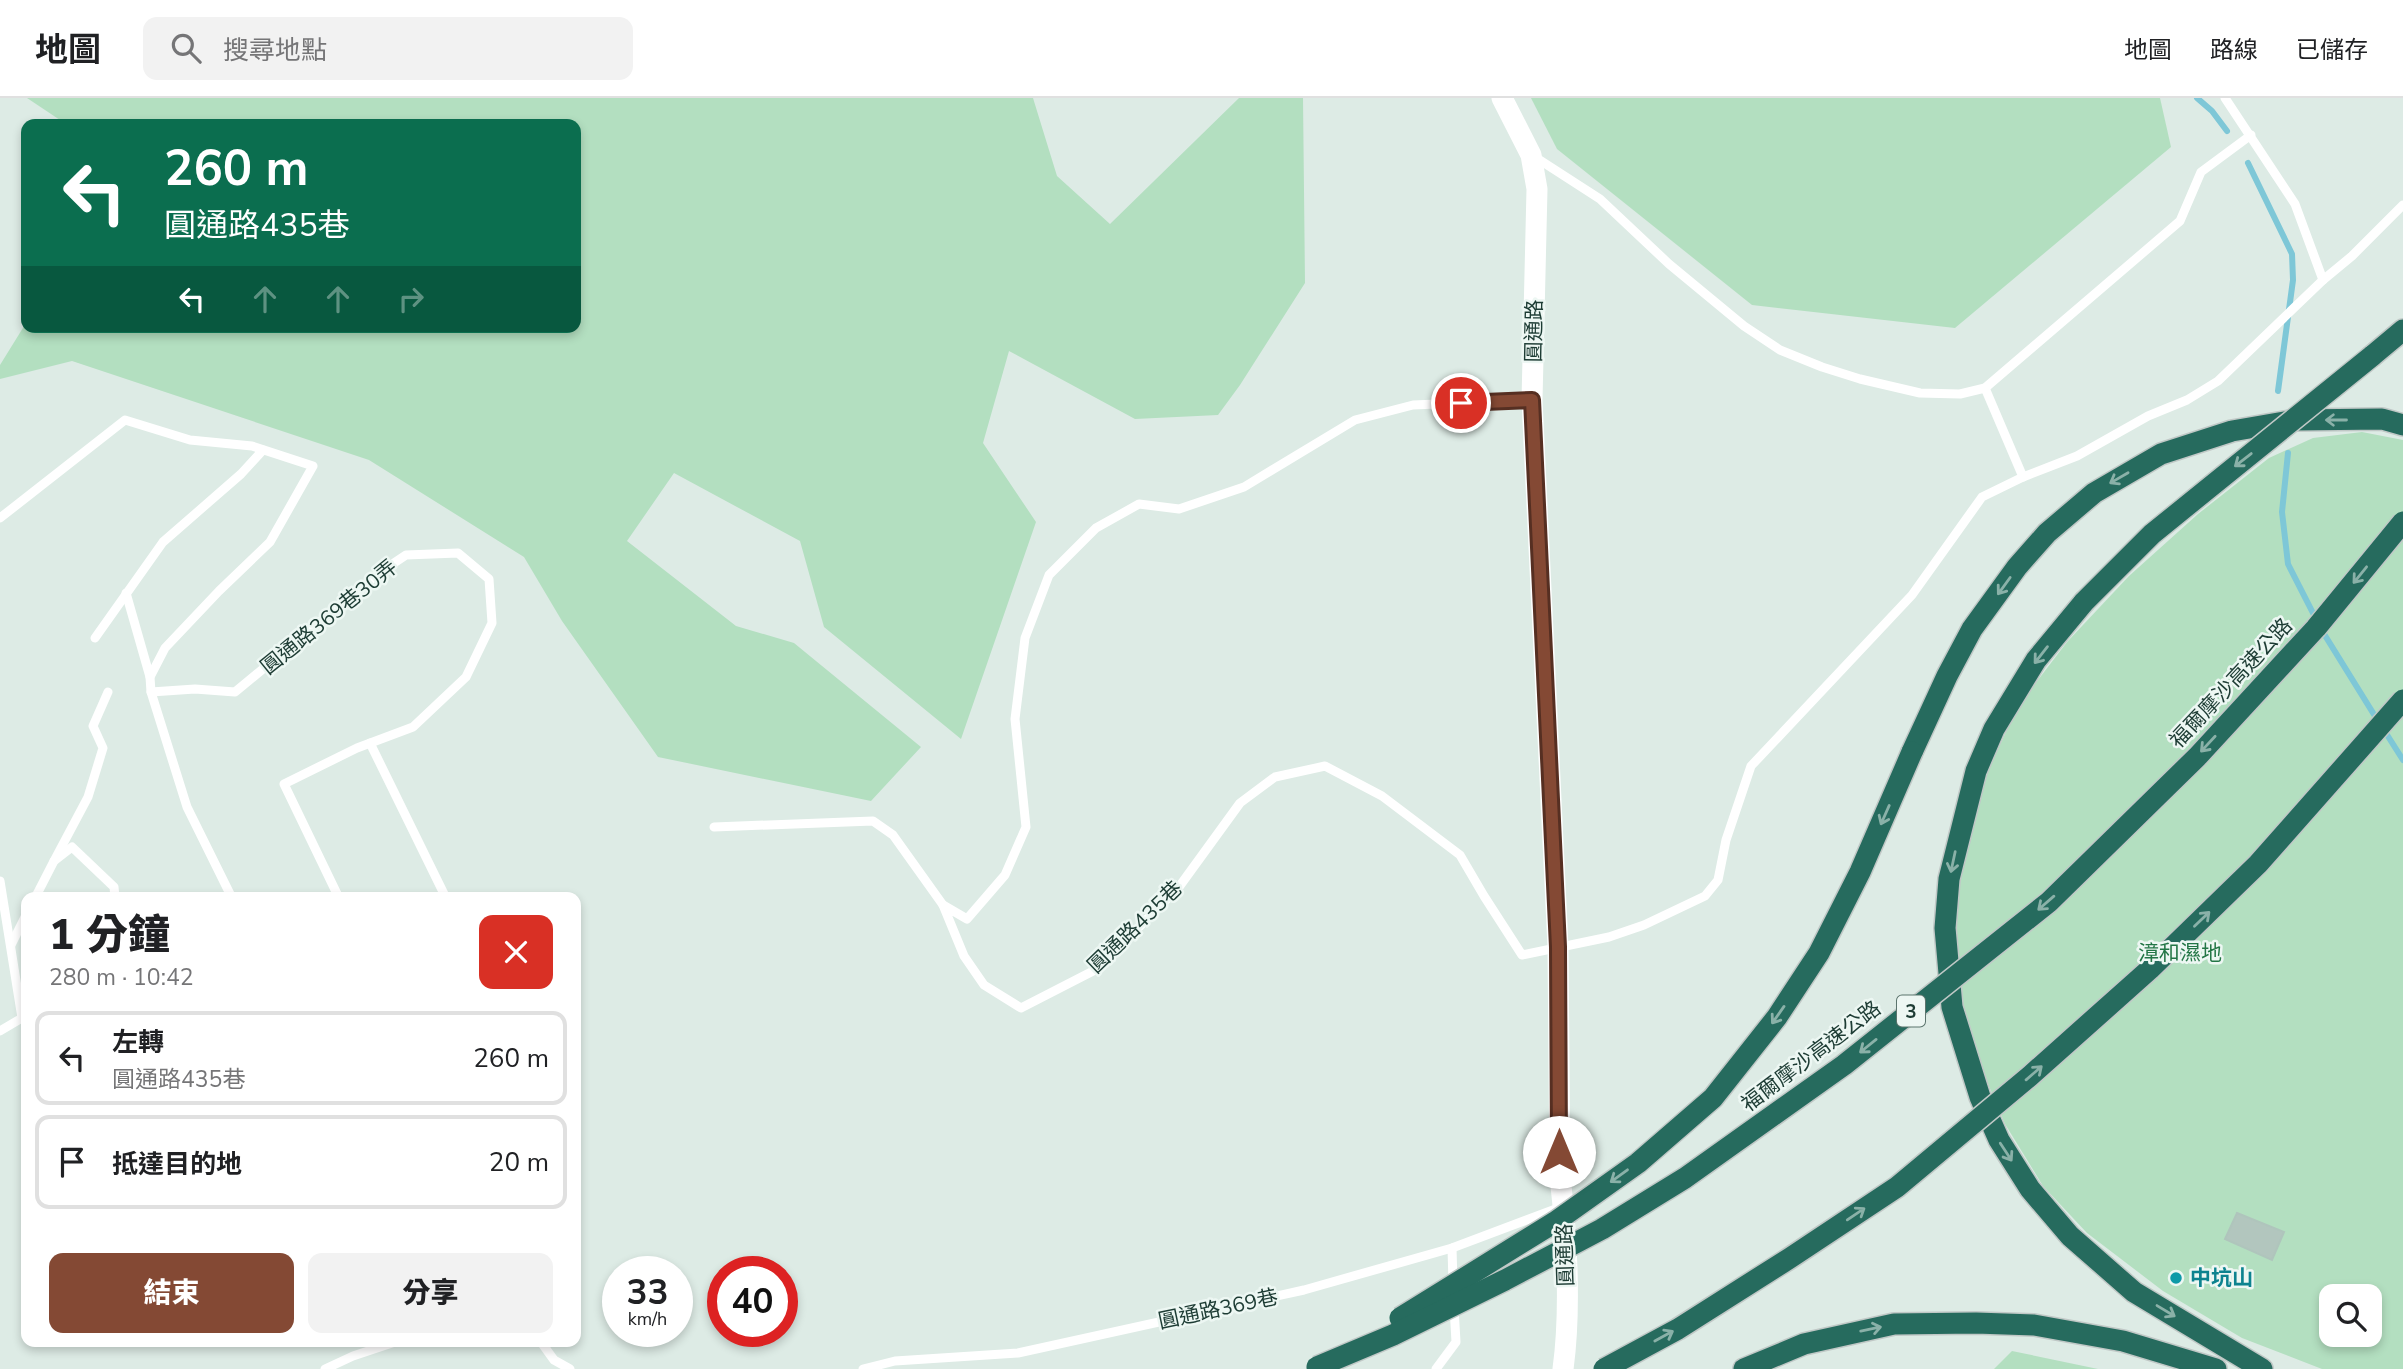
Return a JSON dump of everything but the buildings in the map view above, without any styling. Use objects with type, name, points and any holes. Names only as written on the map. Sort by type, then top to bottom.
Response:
[{"type":"highway","points":[[2262,1369],[2134,1292],[2070,1236],[2030,1189],[1998,1140],[1980,1097],[1952,1007],[1945,928],[1949,879],[1976,771],[1994,729],[2036,660],[2084,602],[2152,534],[2403,330]]},
{"type":"highway","points":[[1315,1368],[1555,1222],[1638,1163],[1713,1098],[1777,1017],[1819,953],[1860,872],[1947,676],[1972,629],[2017,567],[2047,533],[2094,493],[2161,454],[2232,431],[2296,420],[2382,419],[2403,425]]},
{"type":"highway","name":"福爾摩沙高速公路","points":[[1315,1368],[1455,1304],[1602,1229],[1685,1178],[1844,1065],[2049,902],[2197,757],[2316,628],[2403,522]]},
{"type":"highway","points":[[1604,1369],[1678,1329],[1897,1187],[2020,1085],[2150,969],[2258,864],[2403,700]]},
{"type":"highway","points":[[1744,1369],[1804,1344],[1894,1324],[2034,1325],[2123,1341],[2216,1369]]},
{"type":"street","name":"圓通路","points":[[1502,98],[1531,155],[1537,189],[1532,400],[1558,947],[1560,1177],[1567,1337],[1563,1369]]},
{"type":"lane","points":[[2225,98],[2248,137],[2295,204],[2323,280]]},
{"type":"lane","points":[[1531,155],[1600,199],[1669,264],[1744,326],[1780,350],[1860,379],[1920,393],[1960,394],[1985,388],[2180,221],[2201,172],[2248,137]]},
{"type":"lane","points":[[1558,947],[1609,937],[1644,925],[1705,896],[1718,880],[1726,839],[1751,766],[1912,595],[1982,497],[2023,477],[2077,456],[2148,416],[2187,400],[2218,381],[2403,205]]},
{"type":"lane","points":[[1985,388],[2023,477]]},
{"type":"lane","points":[[714,827],[873,821],[893,835],[943,905],[967,919],[1005,875],[1026,827],[1014,719],[1025,638],[1049,575],[1096,528],[1139,504],[1179,509],[1244,487],[1355,420],[1413,405],[1532,400]]},
{"type":"lane","points":[[0,518],[125,419],[190,440],[252,446],[313,466],[270,542],[165,648],[150,677]]},
{"type":"lane","points":[[95,638],[163,542],[241,474],[263,450]]},
{"type":"lane","name":"圓通路369巷30弄","points":[[151,692],[195,689],[234,692],[379,573],[406,555],[458,554],[489,579],[492,623],[466,677],[414,727],[370,743],[284,784],[336,892]]},
{"type":"lane","points":[[126,593],[150,677],[151,692],[187,807],[229,892]]},
{"type":"lane","points":[[38,892],[88,797],[103,748],[93,726],[108,692]]},
{"type":"lane","points":[[370,743],[443,892]]},
{"type":"lane","name":"圓通路435巷","points":[[943,905],[964,956],[984,985],[1021,1008],[1097,969],[1179,887],[1240,803],[1275,777],[1325,766],[1382,796],[1461,855],[1522,955],[1558,947]]},
{"type":"lane","points":[[54,861],[72,847],[114,887],[114,892]]},
{"type":"lane","points":[[0,881],[21,1003]]},
{"type":"lane","points":[[11,945],[21,925]]},
{"type":"lane","points":[[0,1031],[21,1021]]},
{"type":"lane","name":"圓通路369巷","points":[[863,1369],[895,1361],[1018,1353],[1304,1290],[1452,1248],[1563,1206]]},
{"type":"lane","points":[[1436,1369],[1456,1342],[1452,1248]]},
{"type":"lane","points":[[325,1369],[380,1347]]},
{"type":"lane","points":[[545,1347],[554,1360],[570,1369]]},
{"type":"green space","points":[[27,98],[1033,98],[1057,176],[1110,224],[1239,98],[1303,98],[1305,283],[1218,415],[1135,419],[1009,351],[983,443],[1036,522],[961,739],[824,627],[800,541],[674,473],[627,541],[736,626],[794,643],[921,747],[871,801],[658,757],[562,621],[524,557],[369,460],[72,361],[0,379],[0,365],[21,331],[581,333],[581,119],[58,119]]},
{"type":"green space","points":[[1531,98],[2160,98],[2171,147],[1955,328],[1752,305],[1557,149]]},
{"type":"green space","name":"漳和濕地","points":[[2362,432],[2403,440],[2403,1369],[2322,1369],[2242,1338],[2163,1291],[2087,1233],[2043,1186],[2005,1124],[1980,1065],[1964,1016],[1956,964],[1956,908],[1966,844],[1986,775],[2018,706],[2067,642],[2129,576],[2198,514],[2269,458],[2313,438]]},
{"type":"green space","points":[[2012,1351],[2098,1369],[1994,1369]]},
{"type":"waterway","points":[[2197,98],[2212,111],[2227,131]]},
{"type":"waterway","points":[[2248,163],[2292,254],[2293,280],[2278,391]]},
{"type":"waterway","points":[[2288,453],[2282,512],[2288,564],[2316,619]]},
{"type":"waterway","points":[[2321,629],[2378,721]]},
{"type":"waterway","points":[[2384,730],[2403,760]]},
{"type":"place","name":"中坑山","points":[[2176,1278]]},
{"type":"route","points":[[1461,403],[1532,400],[1558,947],[1559,1152]]}]
